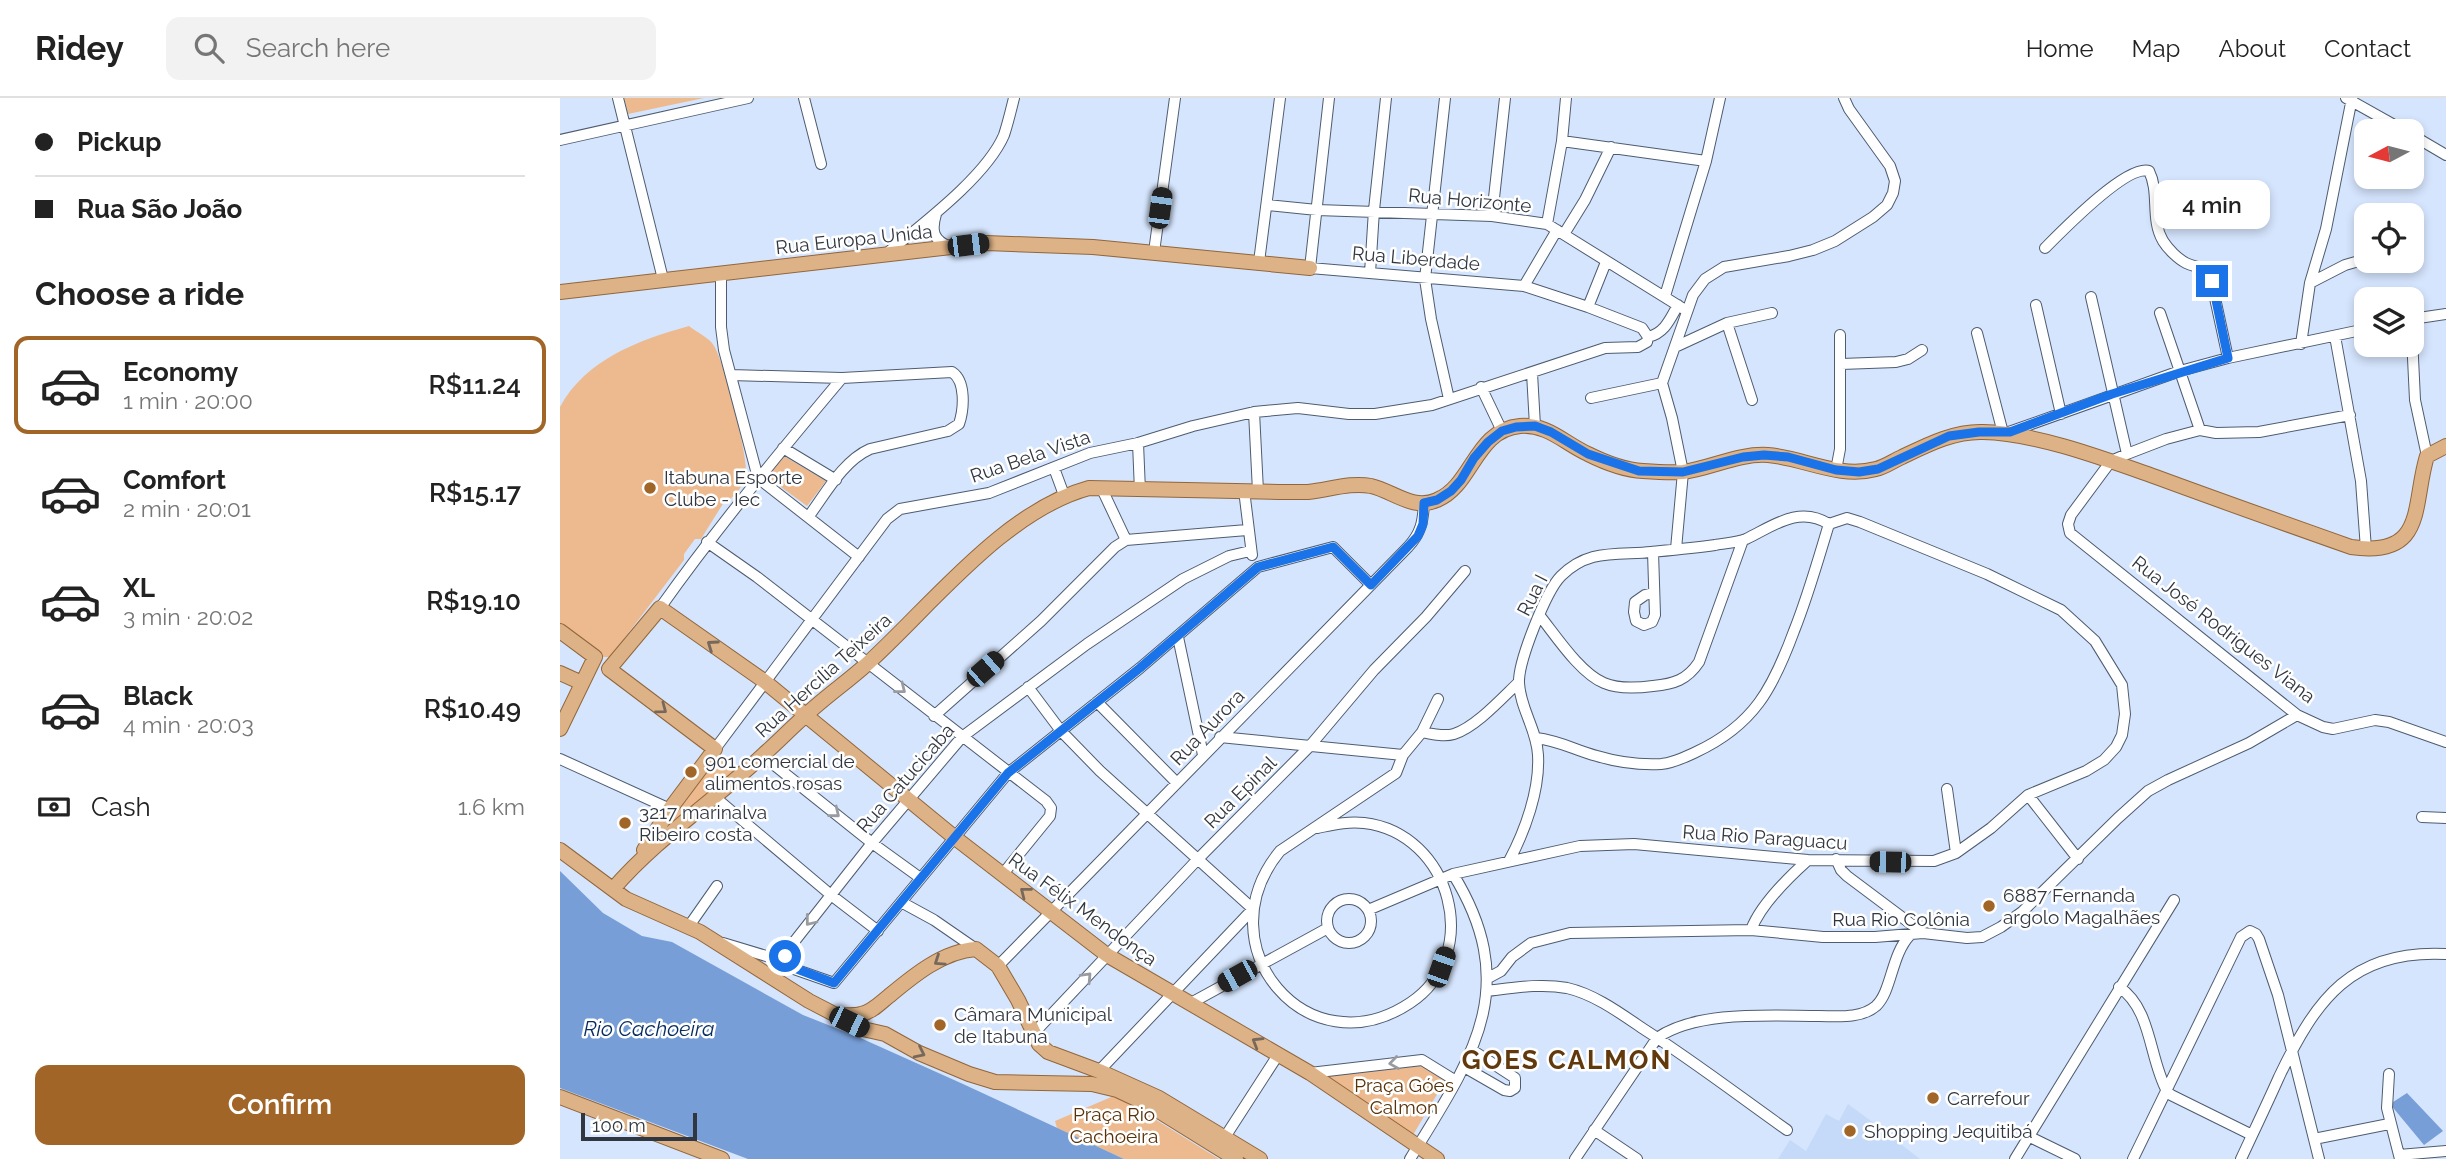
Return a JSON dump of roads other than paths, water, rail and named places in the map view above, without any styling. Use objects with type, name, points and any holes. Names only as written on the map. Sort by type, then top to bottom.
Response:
[{"type":"main road","name":"Rua Europa Unida","points":[[560,292],[986,243],[1033,243],[1154,252]]},
{"type":"main road","name":"Rua Liberdade","points":[[1154,252],[1310,268]]},
{"type":"main road","points":[[1064,495],[1101,487],[1140,491],[1309,491],[1351,485],[1372,486],[1404,501],[1424,503],[1437,500],[1451,491],[1474,458],[1502,431],[1516,427],[1535,426],[1551,432],[1588,454],[1639,471],[1683,472],[1743,457],[1764,455],[1788,457],[1836,470],[1859,472],[1878,469],[1949,436],[1979,432],[2006,433],[2111,461],[2351,547],[2367,549],[2391,545],[2411,528],[2417,514],[2427,456],[2446,446]]},
{"type":"main road","name":"Rua Hercília Teixeira","points":[[612,889],[639,859],[716,798],[805,715],[867,663],[977,558],[1013,528],[1064,495]]},
{"type":"main road","points":[[660,608],[609,668],[715,749]]},
{"type":"main road","name":"Rua Félix Mendonça","points":[[660,608],[764,681],[954,837],[1107,956],[1310,1073],[1413,1153],[1437,1159]]},
{"type":"main road","points":[[560,631],[595,657],[560,729]]},
{"type":"main road","points":[[560,673],[582,684]]},
{"type":"main road","name":"Rua Bela Vista","points":[[639,859],[670,809],[715,749]]},
{"type":"main road","points":[[560,850],[640,907],[689,926],[777,982],[863,1029],[885,1034],[919,1053],[995,1083],[1092,1084],[1117,1090],[1149,1105],[1236,1159]]},
{"type":"main road","points":[[835,1015],[861,1014],[872,1010],[912,978],[950,953],[976,949],[998,967],[1018,1000],[1039,1044],[1048,1052],[1159,1098],[1260,1159]]},
{"type":"main road","points":[[882,1002],[879,1025],[885,1034]]},
{"type":"main road","points":[[560,1097],[690,1153],[722,1159]]},
{"type":"street","points":[[618,98],[663,279]]},
{"type":"street","points":[[560,140],[748,98]]},
{"type":"street","points":[[804,98],[821,164]]},
{"type":"street","points":[[885,255],[960,191],[993,152],[1003,136],[1014,98]]},
{"type":"street","points":[[1154,252],[1175,98]]},
{"type":"street","points":[[1259,262],[1280,98]]},
{"type":"street","points":[[1310,268],[1329,98]]},
{"type":"street","points":[[1370,273],[1374,210],[1387,98]]},
{"type":"street","points":[[1445,98],[1425,279],[1449,399]]},
{"type":"street","points":[[1492,216],[1505,98]]},
{"type":"street","points":[[1556,229],[1566,98]]},
{"type":"street","points":[[1665,296],[1706,161],[1720,98]]},
{"type":"street","points":[[1648,337],[1664,329],[1704,279],[1713,273],[1724,267],[1813,250],[1855,230],[1887,205],[1895,181],[1890,166],[1844,98]]},
{"type":"street","points":[[2301,344],[2310,282],[2326,229],[2350,99],[2384,119]]},
{"type":"street","points":[[1563,141],[1706,161]]},
{"type":"street","points":[[2424,142],[2446,155]]},
{"type":"street","points":[[1524,286],[1556,229],[1585,200],[1611,147]]},
{"type":"street","points":[[2045,248],[2084,208],[2137,171],[2149,171],[2152,177],[2156,223],[2163,241],[2186,263],[2202,267],[2210,275],[2228,358]]},
{"type":"street","name":"Rua Horizonte","points":[[1267,205],[1317,210],[1492,216],[1556,229],[1683,308]]},
{"type":"street","points":[[937,212],[932,225],[936,238],[950,247]]},
{"type":"street","points":[[1588,307],[1606,262]]},
{"type":"street","points":[[2310,282],[2354,262]]},
{"type":"street","name":"Rua Liberdade","points":[[1310,268],[1524,286],[1642,328],[1648,337]]},
{"type":"street","points":[[721,272],[721,327],[724,350],[758,478],[859,557]]},
{"type":"street","points":[[2091,297],[2127,454]]},
{"type":"street","points":[[2036,305],[2061,414]]},
{"type":"street","points":[[1676,549],[1683,472],[1662,383],[1675,347],[1683,308]]},
{"type":"street","points":[[1675,347],[1727,323],[1772,313]]},
{"type":"street","points":[[2160,313],[2200,430]]},
{"type":"street","points":[[2424,317],[2446,314]]},
{"type":"street","points":[[1727,323],[1752,400]]},
{"type":"street","points":[[1977,333],[2006,433],[2180,371],[2354,332]]},
{"type":"street","points":[[1836,470],[1839,449],[1840,335]]},
{"type":"street","points":[[2334,336],[2361,481],[2367,549]]},
{"type":"street","name":"Rua Bela Vista","points":[[715,749],[887,519],[900,509],[976,497],[1090,453],[1254,412],[1298,408],[1376,414],[1432,405],[1605,348],[1638,347],[1644,345],[1648,337]]},
{"type":"street","points":[[1841,364],[1896,362],[1908,359],[1923,350]]},
{"type":"street","points":[[2413,357],[2416,400],[2427,456]]},
{"type":"street","points":[[731,375],[842,378],[952,372],[961,382],[960,424],[948,431],[860,453],[809,516]]},
{"type":"street","points":[[1532,373],[1535,426]]},
{"type":"street","points":[[660,608],[707,542],[842,378]]},
{"type":"street","points":[[1591,398],[1662,383]]},
{"type":"street","points":[[1480,387],[1502,431]]},
{"type":"street","points":[[1254,412],[1247,530],[1251,551],[1258,567]]},
{"type":"street","points":[[2111,461],[2165,439],[2200,430],[2226,433],[2259,432],[2350,415]]},
{"type":"street","points":[[1138,443],[1140,491]]},
{"type":"street","points":[[783,449],[836,480]]},
{"type":"street","name":"Rua José Rodrigues Viana","points":[[2111,461],[2071,515],[2068,524],[2070,533],[2297,715],[2333,729],[2375,720],[2389,722],[2446,742]]},
{"type":"street","points":[[1054,468],[1064,495]]},
{"type":"street","points":[[1101,487],[1126,540]]},
{"type":"street","name":"Rua Aurora","points":[[998,967],[1418,536],[1423,524],[1424,503]]},
{"type":"street","points":[[1536,738],[1554,740],[1597,756],[1661,764],[1675,762],[1714,743],[1735,728],[1757,706],[1778,673],[1810,590],[1829,524],[1809,515],[1795,516],[1772,524],[1743,540],[1699,662],[1682,681],[1646,687],[1603,683],[1588,673],[1540,616]]},
{"type":"street","name":"Rua Rio Paraguacu","points":[[1368,909],[1452,874],[1580,846],[1609,844],[1808,860],[1934,861],[1956,853],[1991,828],[2028,795],[2086,771],[2104,760],[2116,747],[2122,735],[2125,714],[2122,685],[2095,641],[2061,610],[1987,574],[1860,522],[1847,518],[1829,524]]},
{"type":"street","points":[[934,716],[1041,621],[1115,547],[1126,540],[1247,530]]},
{"type":"street","name":"Rua I","points":[[1519,682],[1527,647],[1540,616],[1560,576],[1577,564],[1594,557],[1743,540]]},
{"type":"street","points":[[707,542],[757,577],[1046,801],[1051,808],[1050,816],[1002,875]]},
{"type":"street","points":[[716,941],[786,962],[794,969],[834,983],[919,877],[1008,773],[1178,637],[1258,567],[1333,547],[1371,585]]},
{"type":"street","name":"Rua Catucicaba","points":[[786,962],[785,956],[790,947],[908,799],[962,737],[1028,687],[1183,579],[1229,556],[1251,551]]},
{"type":"street","points":[[1653,552],[1653,593]]},
{"type":"street","name":"Rua Epinal","points":[[1034,1033],[1198,859],[1309,747],[1465,571]]},
{"type":"street","points":[[1178,637],[1203,755]]},
{"type":"street","points":[[595,657],[609,668]]},
{"type":"street","points":[[1422,732],[1455,734],[1479,718],[1519,682],[1525,709],[1536,738],[1538,774],[1519,842],[1509,861]]},
{"type":"street","points":[[1028,687],[1061,731],[1148,815],[1253,909]]},
{"type":"street","points":[[1317,828],[1340,823],[1365,823],[1388,830],[1410,841],[1428,858],[1441,879],[1448,900],[1451,923],[1441,967],[1429,986],[1413,1001],[1394,1013],[1350,1023],[1306,1012],[1287,999],[1272,982],[1261,963],[1253,936],[1253,909],[1267,867],[1280,851],[1396,774],[1402,755],[1422,732],[1438,699]]},
{"type":"street","points":[[1097,702],[1177,783]]},
{"type":"street","name":"Rua Rio Colônia","points":[[1488,978],[1501,971],[1512,957],[1531,943],[1570,933],[1751,930],[1823,937],[1923,933],[1982,937],[2022,912],[2148,791],[2249,743],[2297,715]]},
{"type":"street","points":[[1220,737],[1402,755]]},
{"type":"street","points":[[763,756],[919,877]]},
{"type":"street","points":[[560,759],[670,809]]},
{"type":"street","points":[[1947,789],[1956,853]]},
{"type":"street","points":[[2028,795],[2078,859]]},
{"type":"street","points":[[716,798],[878,931]]},
{"type":"street","points":[[2422,817],[2446,818]]},
{"type":"street","points":[[1836,859],[1840,870],[1847,876],[1923,933]]},
{"type":"street","points":[[1751,930],[1764,906],[1808,860]]},
{"type":"street","points":[[1413,1153],[1472,1050],[1487,991],[1488,978],[1482,936],[1475,914],[1452,874]]},
{"type":"street","points":[[689,926],[717,886]]},
{"type":"street","points":[[1355,900],[1368,909],[1371,924],[1369,931],[1358,941],[1351,943],[1337,939],[1328,928],[1329,912],[1340,901],[1355,900]]},
{"type":"street","points":[[2015,1159],[2174,900]]},
{"type":"street","points":[[901,902],[934,920],[976,949]]},
{"type":"street","points":[[1099,1071],[1253,909]]},
{"type":"street","points":[[1191,1003],[1328,928]]},
{"type":"street","points":[[2133,1159],[2241,937],[2246,932],[2253,932],[2259,939],[2270,972],[2319,1159]]},
{"type":"street","points":[[1575,1159],[1657,1038],[1675,1029],[1709,1020],[1837,1016],[1867,1011],[1881,1000],[1895,958],[1910,935]]},
{"type":"street","points":[[2241,1159],[2292,1051],[2320,1005],[2342,982],[2365,968],[2404,955],[2446,954]]},
{"type":"street","points":[[1487,991],[1523,986],[1567,988],[1586,994],[1657,1038],[1787,1130]]},
{"type":"street","points":[[2119,987],[2130,994],[2138,1008],[2167,1091],[2252,1135]]},
{"type":"street","points":[[1464,1067],[1504,1090],[1515,1088],[1515,1078],[1472,1050]]},
{"type":"street","points":[[1225,1137],[1278,1055]]},
{"type":"street","points":[[1310,1073],[1422,1060],[1456,1081]]},
{"type":"street","points":[[2389,1074],[2387,1108],[2399,1157],[2446,1150]]},
{"type":"street","points":[[2315,1139],[2389,1124]]},
{"type":"street","points":[[1594,1130],[1637,1159]]},
{"type":"street","points":[[2028,1136],[2075,1159]]},
{"type":"water","name":"Rio Cachoeira","points":[[560,871],[603,913],[642,936],[672,942],[803,1015],[963,1084],[1124,1159],[748,1159],[560,1088]]},
{"type":"water","points":[[2407,1093],[2443,1131],[2424,1145],[2390,1104]]},
{"type":"place","name":"Itabuna Esporte Clube - Iec","points":[[650,488]]},
{"type":"place","name":"901 comercial de alimentos rosas","points":[[691,772]]},
{"type":"place","name":"3217 marinalva Ribeiro costa","points":[[625,823]]},
{"type":"place","name":"6887 Fernanda argolo Magalhães","points":[[1989,906]]},
{"type":"place","name":"Câmara Municipal de Itabuna","points":[[940,1025]]},
{"type":"place","name":"Carrefour","points":[[1933,1098]]},
{"type":"place","name":"Shopping Jequitibá","points":[[1850,1131]]},
{"type":"district","name":"GOES CALMON","points":[[1567,1060]]},
{"type":"park label","name":"Praça Góes Calmon","points":[[1404,1096]]},
{"type":"park label","name":"Praça Rio Cachoeira","points":[[1114,1125]]}]
